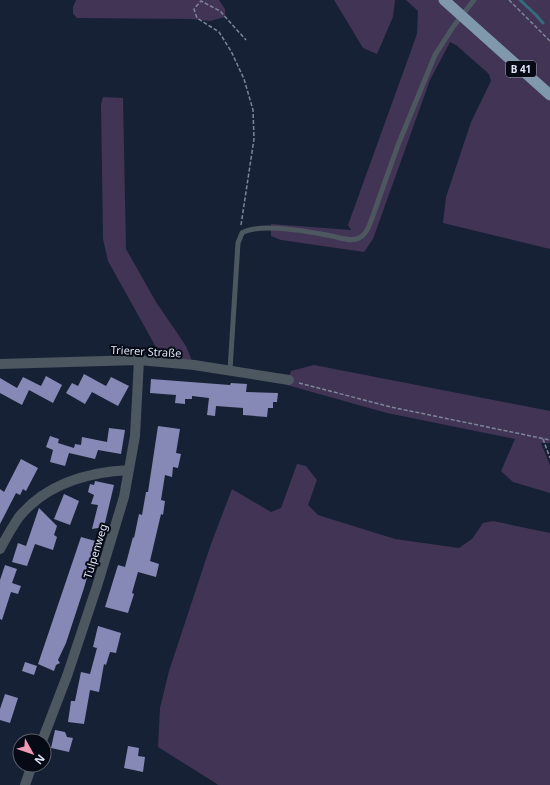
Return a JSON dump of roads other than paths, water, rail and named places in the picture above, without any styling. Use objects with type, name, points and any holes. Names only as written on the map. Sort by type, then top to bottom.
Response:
[{"type":"highway","name":"B 41","points":[[444,0],[550,95]]},
{"type":"street","name":"Trierer Straße","points":[[0,364],[139,360],[230,370],[289,380]]},
{"type":"street","name":"Tulpenweg","points":[[45,733],[67,676],[97,586],[124,497],[136,436],[139,360]]},
{"type":"street","points":[[0,549],[20,517],[33,503],[49,490],[69,481],[92,474],[129,470]]},
{"type":"street","points":[[25,785],[29,773]]},
{"type":"lane","points":[[230,370],[238,243],[242,233],[247,230],[267,228],[309,232],[352,240],[359,238],[366,232],[372,221],[398,145],[435,55],[453,27],[474,0]]},
{"type":"waterway","points":[[520,0],[543,23]]}]
